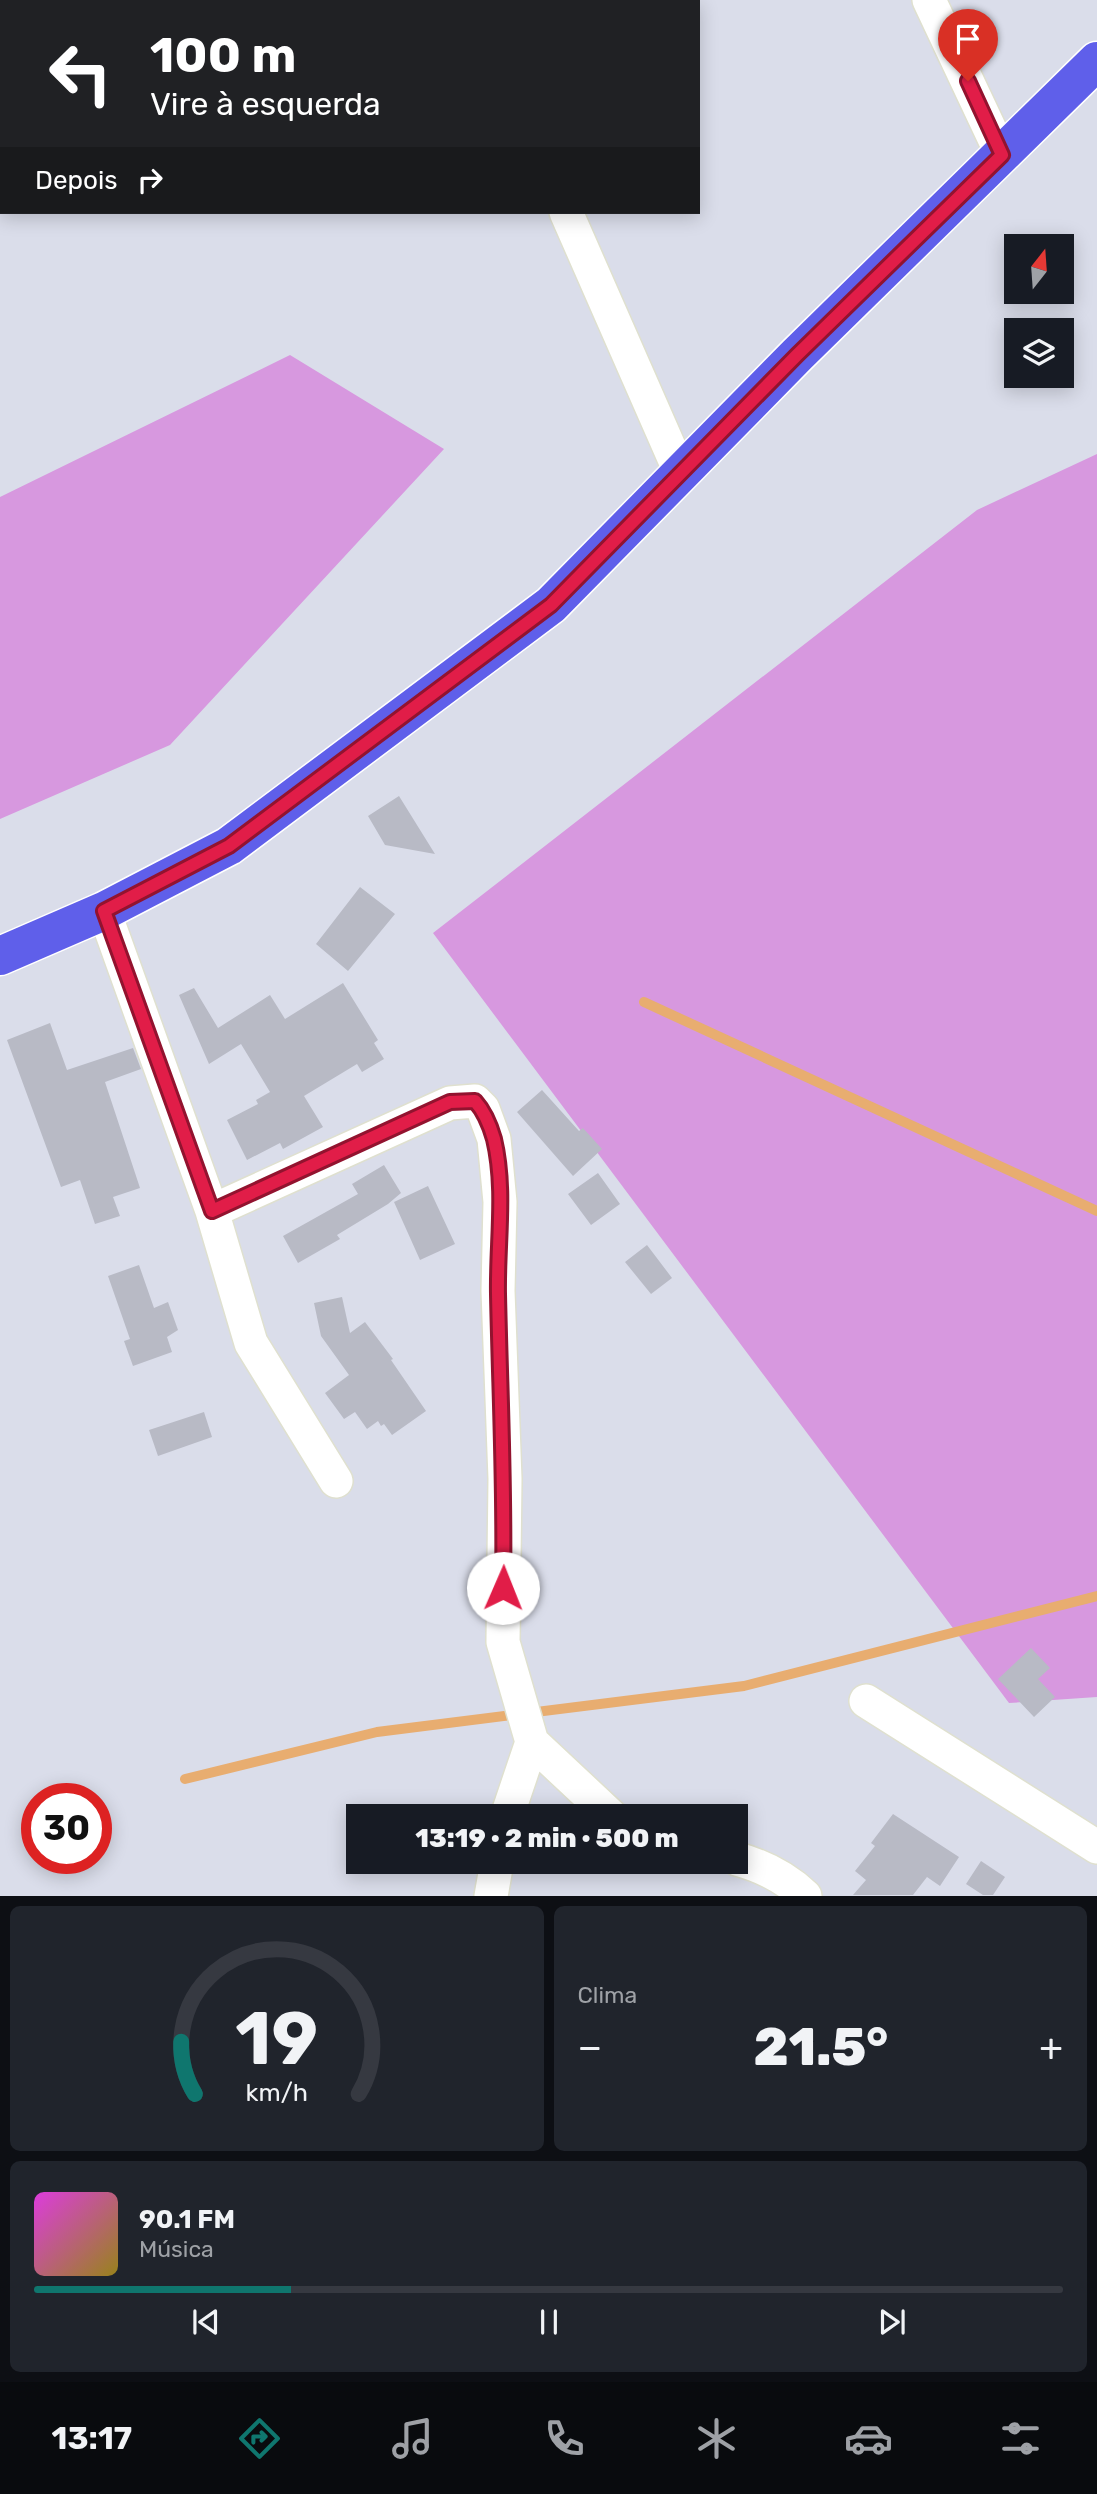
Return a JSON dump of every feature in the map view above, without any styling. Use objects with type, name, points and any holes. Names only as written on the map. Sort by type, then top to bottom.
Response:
[{"type":"main road","points":[[0,956],[104,911],[229,846],[551,605],[797,355],[1097,61]]},
{"type":"street","points":[[929,0],[1002,155]]},
{"type":"street","points":[[567,214],[681,474]]},
{"type":"street","points":[[104,911],[212,1211],[251,1343],[337,1481]]},
{"type":"street","points":[[212,1211],[450,1102],[475,1101],[483,1109],[494,1139],[500,1202],[498,1292],[505,1479],[503,1642],[532,1742],[598,1804]]},
{"type":"street","points":[[866,1701],[1097,1847]]},
{"type":"street","points":[[511,1804],[532,1742]]},
{"type":"street","points":[[752,1873],[792,1883],[805,1895]]},
{"type":"street","points":[[491,1895],[495,1874]]},
{"type":"shaded area","points":[[290,355],[444,449],[170,745],[0,819],[0,497]]},
{"type":"shaded area","points":[[1097,454],[1097,1697],[1009,1703],[433,933],[977,510]]},
{"type":"building","points":[[399,796],[435,854],[385,845],[368,816]]},
{"type":"building","points":[[360,887],[395,914],[348,971],[316,944]]},
{"type":"building","points":[[343,983],[378,1040],[374,1043],[384,1059],[362,1072],[357,1064],[304,1096],[323,1127],[283,1149],[280,1143],[247,1160],[227,1120],[258,1104],[256,1100],[270,1092],[241,1044],[209,1064],[179,995],[194,988],[218,1028],[270,995],[285,1019]]},
{"type":"building","points":[[50,1023],[67,1070],[133,1048],[141,1069],[105,1082],[140,1188],[113,1197],[120,1216],[95,1224],[80,1180],[61,1187],[7,1040]]},
{"type":"building","points":[[542,1090],[579,1131],[583,1128],[602,1149],[573,1176],[517,1112]]},
{"type":"building","points":[[384,1165],[401,1193],[337,1235],[340,1239],[298,1263],[283,1236],[358,1194],[352,1184]]},
{"type":"building","points":[[598,1173],[620,1204],[591,1225],[568,1194]]},
{"type":"building","points":[[428,1186],[455,1244],[420,1260],[394,1202]]},
{"type":"building","points":[[647,1245],[672,1278],[651,1294],[625,1262]]},
{"type":"building","points":[[139,1265],[154,1308],[168,1302],[178,1330],[167,1337],[172,1352],[133,1366],[124,1341],[130,1339],[108,1276]]},
{"type":"building","points":[[342,1297],[350,1333],[365,1322],[393,1359],[391,1360],[426,1411],[392,1435],[384,1424],[381,1426],[378,1421],[367,1429],[355,1412],[344,1419],[325,1393],[349,1375],[321,1336],[314,1303]]},
{"type":"building","points":[[204,1412],[212,1437],[158,1456],[149,1430]]},
{"type":"building","points":[[1031,1648],[1050,1668],[1038,1679],[1055,1697],[1034,1717],[998,1679]]},
{"type":"building","points":[[893,1814],[959,1857],[940,1886],[927,1877],[913,1895],[853,1895],[866,1880],[855,1871],[875,1846],[871,1843]]},
{"type":"building","points":[[981,1861],[1005,1877],[993,1895],[983,1895],[966,1884]]},
{"type":"waterway","points":[[644,1002],[1097,1211]]},
{"type":"waterway","points":[[185,1779],[377,1732],[744,1686],[1097,1596]]},
{"type":"route","points":[[503,1588],[505,1479],[498,1292],[500,1202],[494,1139],[483,1109],[475,1101],[450,1102],[212,1211],[104,911],[229,846],[551,605],[797,355],[1002,155],[968,81]]}]
